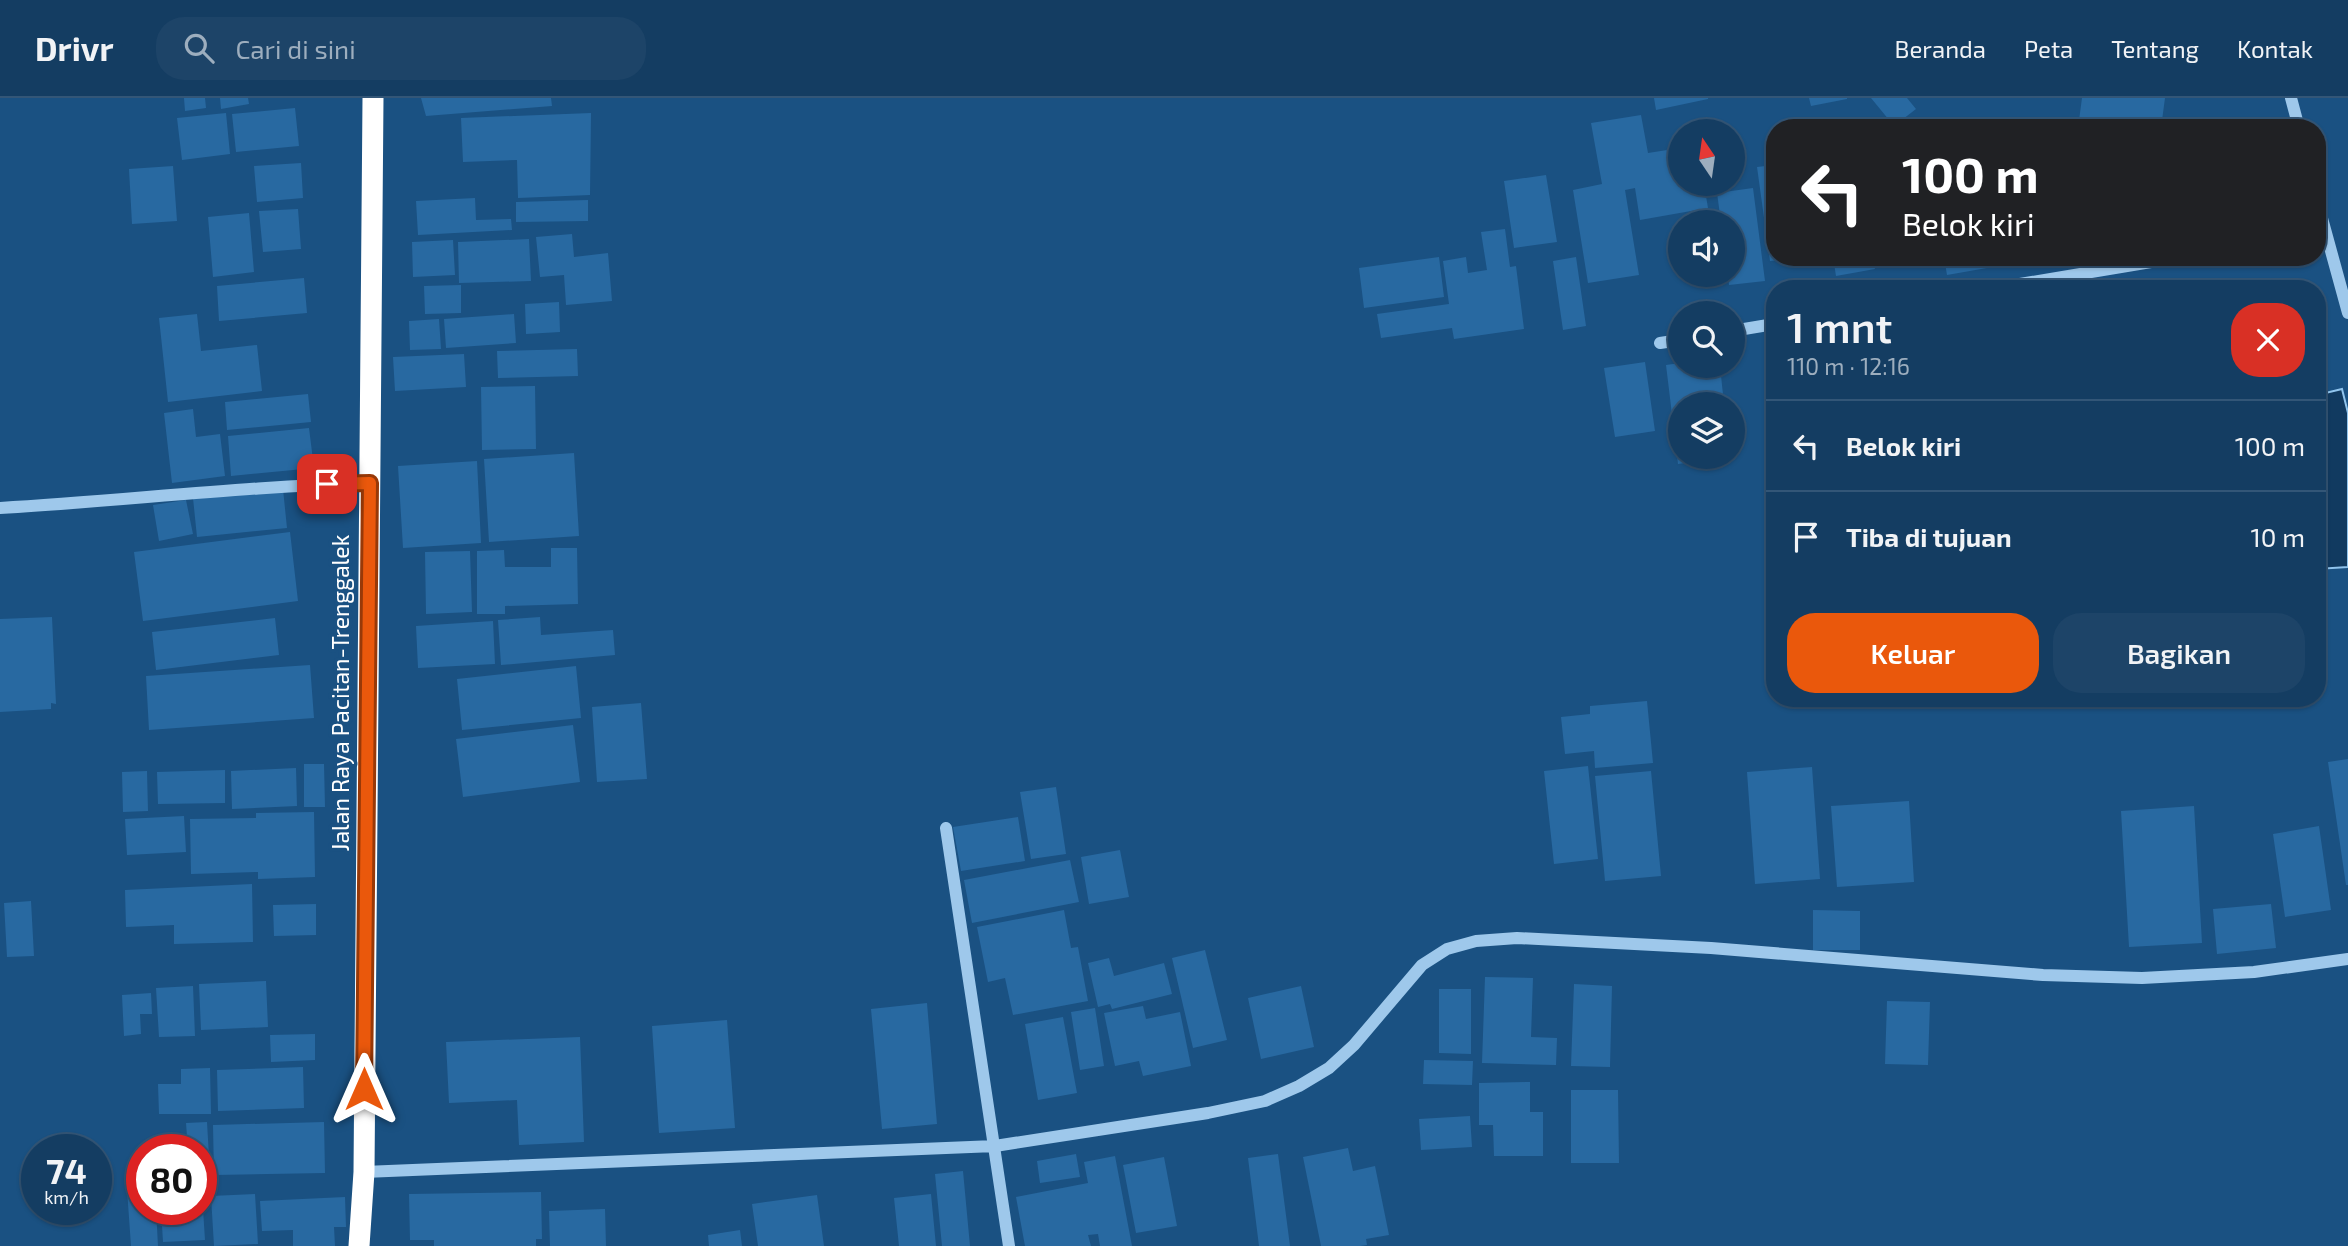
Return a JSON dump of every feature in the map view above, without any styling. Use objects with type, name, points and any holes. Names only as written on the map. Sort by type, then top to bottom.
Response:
[{"type":"highway","name":"Jalan Raya Pacitan-Trenggalek","points":[[359,1246],[364,1172],[373,98]]},
{"type":"street","points":[[2291,98],[2297,119]]},
{"type":"street","points":[[2326,249],[2348,313]]},
{"type":"street","points":[[2044,280],[2127,266]]},
{"type":"street","points":[[1745,329],[1766,325]]},
{"type":"street","points":[[1660,343],[1668,342]]},
{"type":"street","points":[[0,508],[118,501],[284,485],[370,483]]},
{"type":"street","points":[[946,828],[1009,1246]]},
{"type":"street","points":[[364,1172],[995,1146],[1208,1113],[1265,1101],[1329,1068],[1354,1045],[1422,965],[1447,948],[1476,941],[1517,938],[1711,948],[2043,975],[2129,978],[2254,972],[2348,959]]},
{"type":"water","points":[[2342,389],[2348,413],[2348,567],[2326,568],[2326,393]]},
{"type":"building","points":[[184,98],[205,98],[206,108],[185,111]]},
{"type":"building","points":[[220,98],[248,98],[249,104],[221,109]]},
{"type":"building","points":[[421,98],[551,98],[552,106],[426,116]]},
{"type":"building","points":[[1654,98],[1708,98],[1708,99],[1656,110]]},
{"type":"building","points":[[1809,98],[1847,98],[1847,99],[1811,106]]},
{"type":"building","points":[[1871,98],[1907,98],[1916,109],[1903,119],[1888,119]]},
{"type":"building","points":[[2082,98],[2165,98],[2162,119],[2079,119]]},
{"type":"building","points":[[295,108],[299,146],[236,152],[232,114]]},
{"type":"building","points":[[226,113],[230,154],[182,160],[177,118]]},
{"type":"building","points":[[591,113],[590,195],[518,198],[517,160],[463,162],[461,118]]},
{"type":"building","points":[[1641,115],[1648,153],[1668,150],[1668,196],[1706,196],[1708,208],[1668,210],[1668,215],[1640,220],[1635,188],[1625,190],[1639,275],[1588,283],[1573,190],[1602,184],[1591,123]]},
{"type":"building","points":[[301,163],[303,198],[257,202],[254,166]]},
{"type":"building","points":[[173,166],[177,221],[132,224],[129,169]]},
{"type":"building","points":[[1766,166],[1766,232],[1757,167]]},
{"type":"building","points":[[1546,175],[1557,242],[1514,248],[1504,181]]},
{"type":"building","points":[[1753,188],[1765,281],[1745,283],[1745,210],[1719,210],[1717,196],[1745,196],[1745,189]]},
{"type":"building","points":[[475,198],[476,220],[511,219],[512,230],[418,235],[416,201]]},
{"type":"building","points":[[588,200],[588,221],[516,222],[516,202]]},
{"type":"building","points":[[298,209],[301,249],[263,252],[259,211]]},
{"type":"building","points":[[249,213],[254,272],[213,277],[208,217]]},
{"type":"building","points":[[1505,229],[1510,267],[1516,266],[1524,329],[1454,339],[1452,328],[1381,338],[1377,314],[1449,304],[1443,261],[1466,257],[1468,273],[1487,270],[1481,232]]},
{"type":"building","points":[[572,234],[574,257],[608,253],[612,301],[566,305],[564,275],[540,277],[536,237]]},
{"type":"building","points":[[529,239],[531,281],[459,283],[458,242]]},
{"type":"building","points":[[453,240],[455,275],[413,277],[412,242]]},
{"type":"building","points":[[1439,257],[1444,297],[1364,308],[1359,268]]},
{"type":"building","points":[[1576,257],[1586,326],[1563,330],[1553,261]]},
{"type":"building","points":[[1834,266],[1874,266],[1875,269],[1836,276]]},
{"type":"building","points":[[1946,266],[1998,266],[1947,275]]},
{"type":"building","points":[[304,278],[307,313],[219,321],[217,286]]},
{"type":"building","points":[[461,285],[461,313],[425,314],[424,286]]},
{"type":"building","points":[[559,302],[560,332],[526,334],[525,304]]},
{"type":"building","points":[[197,314],[201,351],[257,345],[262,391],[168,402],[159,318]]},
{"type":"building","points":[[514,314],[516,343],[446,348],[444,319]]},
{"type":"building","points":[[439,319],[441,349],[410,350],[409,321]]},
{"type":"building","points":[[577,349],[578,376],[498,378],[497,351]]},
{"type":"building","points":[[464,354],[466,387],[395,391],[393,357]]},
{"type":"building","points":[[1645,362],[1655,431],[1615,437],[1604,368]]},
{"type":"building","points":[[1666,365],[1668,378],[1721,378],[1723,392],[1669,392]]},
{"type":"building","points":[[535,386],[536,449],[482,450],[481,387]]},
{"type":"building","points":[[308,394],[311,422],[227,430],[225,402]]},
{"type":"building","points":[[193,409],[196,437],[220,434],[225,476],[172,483],[164,413]]},
{"type":"building","points":[[309,428],[314,468],[231,476],[228,436]]},
{"type":"building","points":[[574,453],[579,536],[489,542],[484,459]]},
{"type":"building","points":[[477,461],[481,543],[403,548],[398,466]]},
{"type":"building","points":[[283,489],[287,528],[197,537],[193,498]]},
{"type":"building","points":[[186,500],[193,534],[159,541],[153,505]]},
{"type":"building","points":[[290,532],[298,601],[143,621],[134,552]]},
{"type":"building","points":[[551,548],[577,548],[578,604],[505,606],[505,614],[477,614],[477,551],[504,550],[505,567],[551,567]]},
{"type":"building","points":[[470,551],[472,612],[426,614],[425,552]]},
{"type":"building","points":[[52,617],[56,704],[51,703],[51,709],[0,712],[0,619]]},
{"type":"building","points":[[540,617],[541,635],[613,630],[615,655],[501,665],[498,620]]},
{"type":"building","points":[[275,618],[279,655],[156,670],[152,632]]},
{"type":"building","points":[[493,621],[495,664],[418,668],[416,626]]},
{"type":"building","points":[[310,665],[314,718],[149,730],[146,676]]},
{"type":"building","points":[[576,666],[581,718],[462,730],[457,679]]},
{"type":"building","points":[[1647,701],[1653,763],[1595,768],[1594,751],[1565,754],[1561,717],[1590,714],[1590,706]]},
{"type":"building","points":[[641,703],[647,779],[597,782],[592,707]]},
{"type":"building","points":[[573,725],[580,782],[463,797],[456,739]]},
{"type":"building","points":[[2348,759],[2348,885],[2346,885],[2328,762]]},
{"type":"building","points":[[304,764],[324,764],[325,807],[304,807]]},
{"type":"building","points":[[1588,766],[1598,859],[1554,864],[1544,771]]},
{"type":"building","points":[[1812,767],[1820,879],[1755,884],[1747,772]]},
{"type":"building","points":[[296,768],[297,806],[232,809],[231,771]]},
{"type":"building","points":[[225,770],[225,803],[158,804],[157,772]]},
{"type":"building","points":[[147,771],[148,811],[123,812],[122,772]]},
{"type":"building","points":[[1651,771],[1661,876],[1605,881],[1595,776]]},
{"type":"building","points":[[1056,787],[1066,854],[1031,859],[1020,792]]},
{"type":"building","points":[[1909,801],[1914,882],[1837,887],[1831,806]]},
{"type":"building","points":[[2194,806],[2202,943],[2129,947],[2121,811]]},
{"type":"building","points":[[314,812],[315,877],[258,879],[258,872],[191,874],[190,819],[256,818],[256,813]]},
{"type":"building","points":[[184,816],[186,852],[127,855],[125,819]]},
{"type":"building","points":[[1018,817],[1025,861],[961,871],[953,827]]},
{"type":"building","points":[[2319,826],[2331,910],[2285,917],[2273,834]]},
{"type":"building","points":[[1120,850],[1129,897],[1089,904],[1081,857]]},
{"type":"building","points":[[1070,860],[1079,902],[972,923],[964,880]]},
{"type":"building","points":[[252,884],[253,942],[174,944],[174,925],[126,927],[125,890]]},
{"type":"building","points":[[31,901],[34,956],[7,957],[4,903]]},
{"type":"building","points":[[316,904],[316,935],[274,936],[273,905]]},
{"type":"building","points":[[2271,904],[2276,948],[2217,954],[2213,909]]},
{"type":"building","points":[[1064,910],[1071,948],[1078,947],[1088,1001],[1013,1015],[1005,978],[988,982],[977,927]]},
{"type":"building","points":[[1813,910],[1860,911],[1860,950],[1813,950]]},
{"type":"building","points":[[1205,950],[1227,1040],[1193,1048],[1172,958]]},
{"type":"building","points":[[1109,958],[1114,976],[1164,963],[1172,994],[1112,1009],[1110,1004],[1098,1007],[1088,963]]},
{"type":"building","points":[[1485,977],[1533,978],[1531,1037],[1557,1038],[1556,1065],[1482,1063]]},
{"type":"building","points":[[266,981],[268,1027],[201,1030],[199,984]]},
{"type":"building","points":[[1574,984],[1612,986],[1610,1067],[1571,1066]]},
{"type":"building","points":[[193,986],[195,1036],[159,1037],[156,988]]},
{"type":"building","points":[[1301,986],[1314,1047],[1261,1059],[1248,998]]},
{"type":"building","points":[[1439,989],[1471,989],[1471,1054],[1439,1053]]},
{"type":"building","points":[[151,993],[152,1014],[140,1014],[141,1034],[124,1036],[122,995]]},
{"type":"building","points":[[1887,1001],[1930,1002],[1928,1065],[1885,1064]]},
{"type":"building","points":[[927,1003],[937,1124],[882,1129],[871,1009]]},
{"type":"building","points":[[1143,1006],[1146,1019],[1180,1012],[1191,1066],[1143,1076],[1139,1061],[1115,1066],[1104,1013]]},
{"type":"building","points":[[1095,1008],[1104,1066],[1080,1070],[1071,1012]]},
{"type":"building","points":[[1063,1017],[1077,1093],[1038,1100],[1025,1024]]},
{"type":"building","points":[[727,1020],[735,1128],[659,1133],[652,1026]]},
{"type":"building","points":[[315,1034],[315,1060],[271,1062],[270,1035]]},
{"type":"building","points":[[580,1037],[584,1142],[519,1145],[517,1100],[449,1103],[446,1042]]},
{"type":"building","points":[[1424,1060],[1473,1061],[1472,1085],[1423,1084]]},
{"type":"building","points":[[303,1067],[304,1108],[218,1111],[217,1070]]},
{"type":"building","points":[[210,1068],[211,1114],[159,1114],[158,1084],[181,1084],[181,1069]]},
{"type":"building","points":[[1530,1082],[1530,1112],[1543,1112],[1543,1156],[1494,1156],[1493,1125],[1479,1125],[1479,1083]]},
{"type":"building","points":[[1571,1090],[1618,1090],[1619,1163],[1571,1163]]},
{"type":"building","points":[[1470,1116],[1472,1147],[1421,1150],[1419,1119]]},
{"type":"building","points":[[207,1122],[208,1134],[187,1134],[186,1123]]},
{"type":"building","points":[[324,1122],[325,1173],[217,1175],[217,1134],[213,1134],[213,1125]]},
{"type":"building","points":[[1348,1148],[1353,1171],[1375,1166],[1389,1235],[1366,1239],[1367,1245],[1321,1246],[1303,1157]]},
{"type":"building","points":[[1076,1154],[1080,1177],[1040,1183],[1037,1161]]},
{"type":"building","points":[[1278,1154],[1290,1246],[1259,1246],[1248,1158]]},
{"type":"building","points":[[1115,1156],[1132,1246],[1100,1246],[1098,1234],[1088,1235],[1091,1246],[1025,1246],[1016,1197],[1088,1183],[1084,1162]]},
{"type":"building","points":[[1164,1157],[1177,1226],[1136,1233],[1123,1165]]},
{"type":"building","points":[[963,1171],[970,1246],[942,1246],[935,1174]]},
{"type":"building","points":[[541,1192],[542,1239],[536,1239],[536,1246],[434,1246],[434,1240],[410,1240],[409,1194]]},
{"type":"building","points":[[255,1194],[258,1244],[214,1246],[213,1225],[217,1225],[217,1196]]},
{"type":"building","points":[[931,1194],[936,1246],[899,1246],[894,1198]]},
{"type":"building","points":[[817,1195],[824,1246],[758,1246],[752,1204]]},
{"type":"building","points":[[345,1197],[346,1227],[334,1227],[335,1246],[293,1246],[293,1230],[262,1231],[260,1201]]},
{"type":"building","points":[[605,1209],[606,1246],[550,1246],[549,1211]]},
{"type":"building","points":[[130,1225],[157,1225],[158,1246],[131,1246]]},
{"type":"building","points":[[162,1225],[204,1225],[205,1240],[163,1242]]},
{"type":"building","points":[[740,1230],[742,1246],[709,1246],[708,1235]]},
{"type":"route","points":[[327,484],[370,483],[364,1089]]}]
